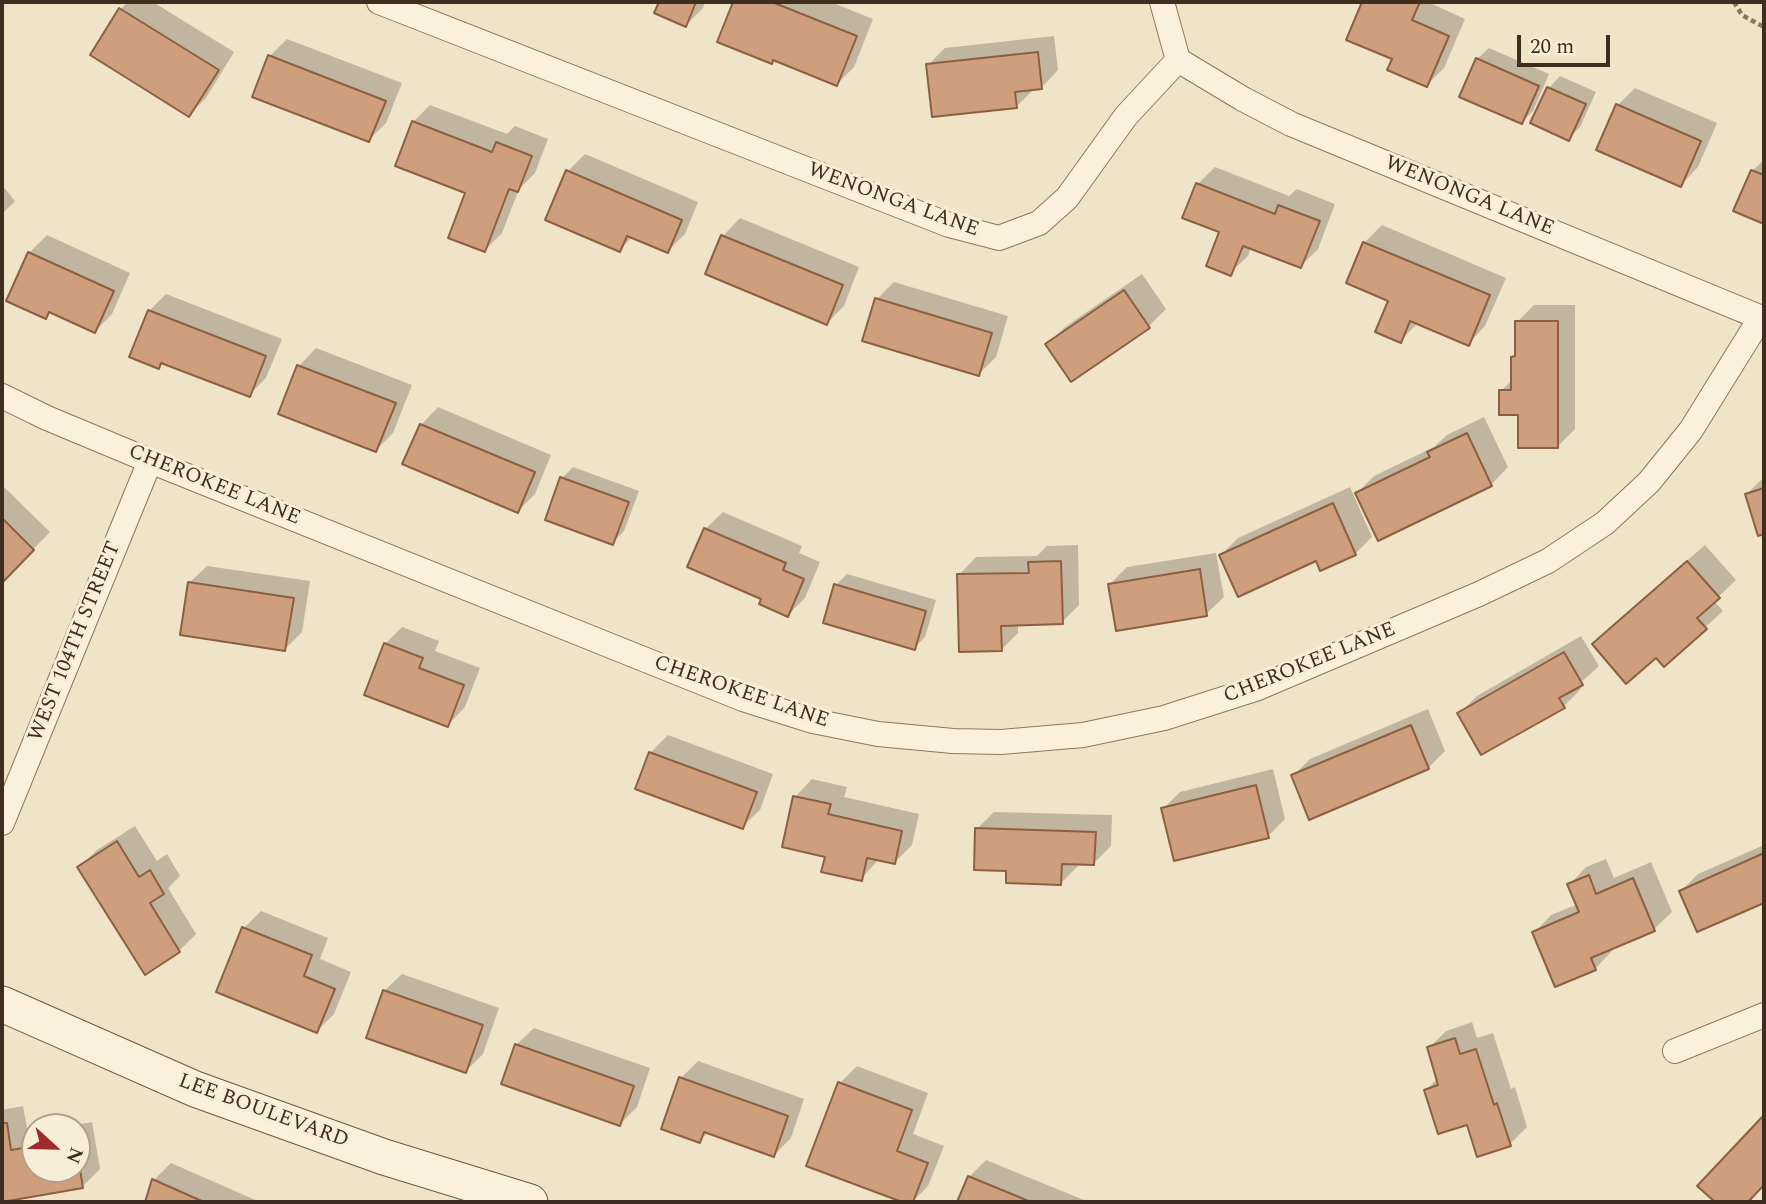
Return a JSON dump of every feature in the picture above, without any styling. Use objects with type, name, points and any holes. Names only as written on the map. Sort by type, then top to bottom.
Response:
[{"type":"street","name":"WENONGA LANE","points":[[379,2],[949,225],[999,238],[1039,223],[1067,198],[1126,116],[1178,60],[1291,124],[1762,318]]},
{"type":"street","points":[[1162,2],[1178,60]]},
{"type":"street","name":"CHEROKEE LANE","points":[[2,396],[150,461],[743,699],[813,721],[878,734],[953,741],[1002,742],[1083,735],[1164,718],[1258,688],[1479,594],[1548,561],[1605,523],[1649,482],[1690,430],[1762,318]]},
{"type":"street","name":"WEST 104TH STREET","points":[[2,823],[150,461]]},
{"type":"street","name":"LEE BOULEVARD","points":[[2,1004],[195,1089],[384,1157],[530,1202]]},
{"type":"street","points":[[1675,1051],[1764,1015]]},
{"type":"path","points":[[1734,2],[1742,15],[1764,27]]},
{"type":"building","points":[[659,2],[696,2],[686,27],[654,13]]},
{"type":"building","points":[[733,2],[772,2],[857,36],[837,86],[773,60],[772,64],[717,42]]},
{"type":"building","points":[[1362,2],[1420,2],[1412,20],[1449,36],[1427,87],[1387,70],[1392,59],[1346,40]]},
{"type":"building","points":[[119,8],[219,70],[189,117],[90,55]]},
{"type":"building","points":[[1038,52],[1042,89],[1015,92],[1017,108],[932,117],[926,64]]},
{"type":"building","points":[[268,55],[386,101],[369,142],[252,97]]},
{"type":"building","points":[[1476,58],[1539,86],[1522,124],[1459,97]]},
{"type":"building","points":[[1547,87],[1586,104],[1569,141],[1530,123]]},
{"type":"building","points":[[1616,104],[1701,141],[1681,187],[1596,150]]},
{"type":"building","points":[[412,121],[492,152],[496,142],[532,156],[518,192],[509,189],[485,252],[448,238],[465,193],[395,166]]},
{"type":"building","points":[[566,170],[682,220],[668,253],[627,236],[620,252],[545,220]]},
{"type":"building","points":[[1751,170],[1764,175],[1764,224],[1733,211]]},
{"type":"building","points":[[1196,183],[1275,214],[1278,205],[1320,221],[1301,268],[1243,246],[1231,276],[1206,266],[1219,232],[1182,218]]},
{"type":"building","points":[[721,235],[843,285],[827,325],[705,274]]},
{"type":"building","points":[[1363,242],[1490,295],[1469,346],[1410,321],[1401,343],[1375,332],[1388,301],[1346,283]]},
{"type":"building","points":[[28,252],[114,291],[95,333],[49,312],[46,319],[6,301]]},
{"type":"building","points":[[1124,290],[1150,328],[1071,382],[1045,344]]},
{"type":"building","points":[[875,298],[992,333],[979,376],[862,341]]},
{"type":"building","points":[[148,310],[266,356],[250,397],[161,363],[159,369],[129,357]]},
{"type":"building","points":[[1515,321],[1558,321],[1558,448],[1518,448],[1518,415],[1499,415],[1499,390],[1511,390]]},
{"type":"building","points":[[297,365],[396,403],[376,452],[278,414]]},
{"type":"building","points":[[420,424],[535,472],[518,513],[402,464]]},
{"type":"building","points":[[1467,433],[1492,486],[1378,541],[1355,493],[1430,457],[1427,452]]},
{"type":"building","points":[[560,477],[629,502],[613,545],[545,520]]},
{"type":"building","points":[[1764,488],[1764,534],[1758,536],[1745,494]]},
{"type":"building","points":[[1333,503],[1356,555],[1320,571],[1316,561],[1238,597],[1219,555]]},
{"type":"building","points":[[2,518],[34,550],[2,583]]},
{"type":"building","points":[[704,528],[786,563],[783,570],[804,579],[788,617],[759,604],[761,599],[687,567]]},
{"type":"building","points":[[1061,561],[1063,624],[1001,626],[1002,651],[959,652],[957,574],[1029,573],[1028,562]]},
{"type":"building","points":[[1687,561],[1720,598],[1697,618],[1707,629],[1664,667],[1656,658],[1626,684],[1592,644]]},
{"type":"building","points":[[1200,569],[1207,616],[1116,631],[1108,584]]},
{"type":"building","points":[[188,582],[294,598],[285,651],[180,635]]},
{"type":"building","points":[[834,584],[926,611],[915,650],[823,623]]},
{"type":"building","points":[[384,643],[423,658],[419,668],[464,685],[448,727],[364,695]]},
{"type":"building","points":[[1564,652],[1583,685],[1559,698],[1565,708],[1481,755],[1457,713]]},
{"type":"building","points":[[1411,725],[1429,769],[1309,820],[1291,775]]},
{"type":"building","points":[[649,752],[757,792],[743,829],[635,789]]},
{"type":"building","points":[[1256,785],[1269,838],[1174,861],[1161,808]]},
{"type":"building","points":[[793,796],[831,804],[828,814],[902,831],[895,864],[867,858],[862,881],[821,872],[825,857],[782,847]]},
{"type":"building","points":[[975,828],[1096,832],[1094,865],[1062,864],[1061,885],[1006,883],[1006,871],[974,870]]},
{"type":"building","points":[[117,841],[139,877],[150,870],[164,894],[150,903],[180,952],[145,975],[77,867]]},
{"type":"building","points":[[1764,853],[1764,903],[1697,932],[1679,891]]},
{"type":"building","points":[[1589,875],[1596,894],[1633,878],[1655,931],[1591,958],[1596,970],[1555,987],[1532,932],[1579,912],[1567,884]]},
{"type":"building","points":[[242,927],[312,955],[304,976],[335,989],[317,1033],[216,992]]},
{"type":"building","points":[[383,990],[483,1025],[466,1073],[366,1038]]},
{"type":"building","points":[[1455,1038],[1460,1054],[1476,1049],[1511,1146],[1477,1157],[1467,1125],[1438,1134],[1424,1090],[1438,1085],[1427,1047]]},
{"type":"building","points":[[515,1044],[634,1086],[620,1126],[501,1084]]},
{"type":"building","points":[[679,1077],[788,1116],[774,1157],[704,1132],[700,1143],[661,1129]]},
{"type":"building","points":[[838,1082],[912,1110],[897,1151],[928,1163],[913,1202],[902,1202],[806,1166]]},
{"type":"building","points":[[1764,1115],[1764,1185],[1748,1202],[1715,1202],[1697,1186]]},
{"type":"building","points":[[2,1123],[7,1123],[11,1150],[21,1148],[21,1183],[82,1183],[83,1188],[2,1202]]},
{"type":"building","points":[[968,1176],[1031,1202],[957,1202]]},
{"type":"building","points":[[152,1179],[204,1202],[145,1202]]}]
